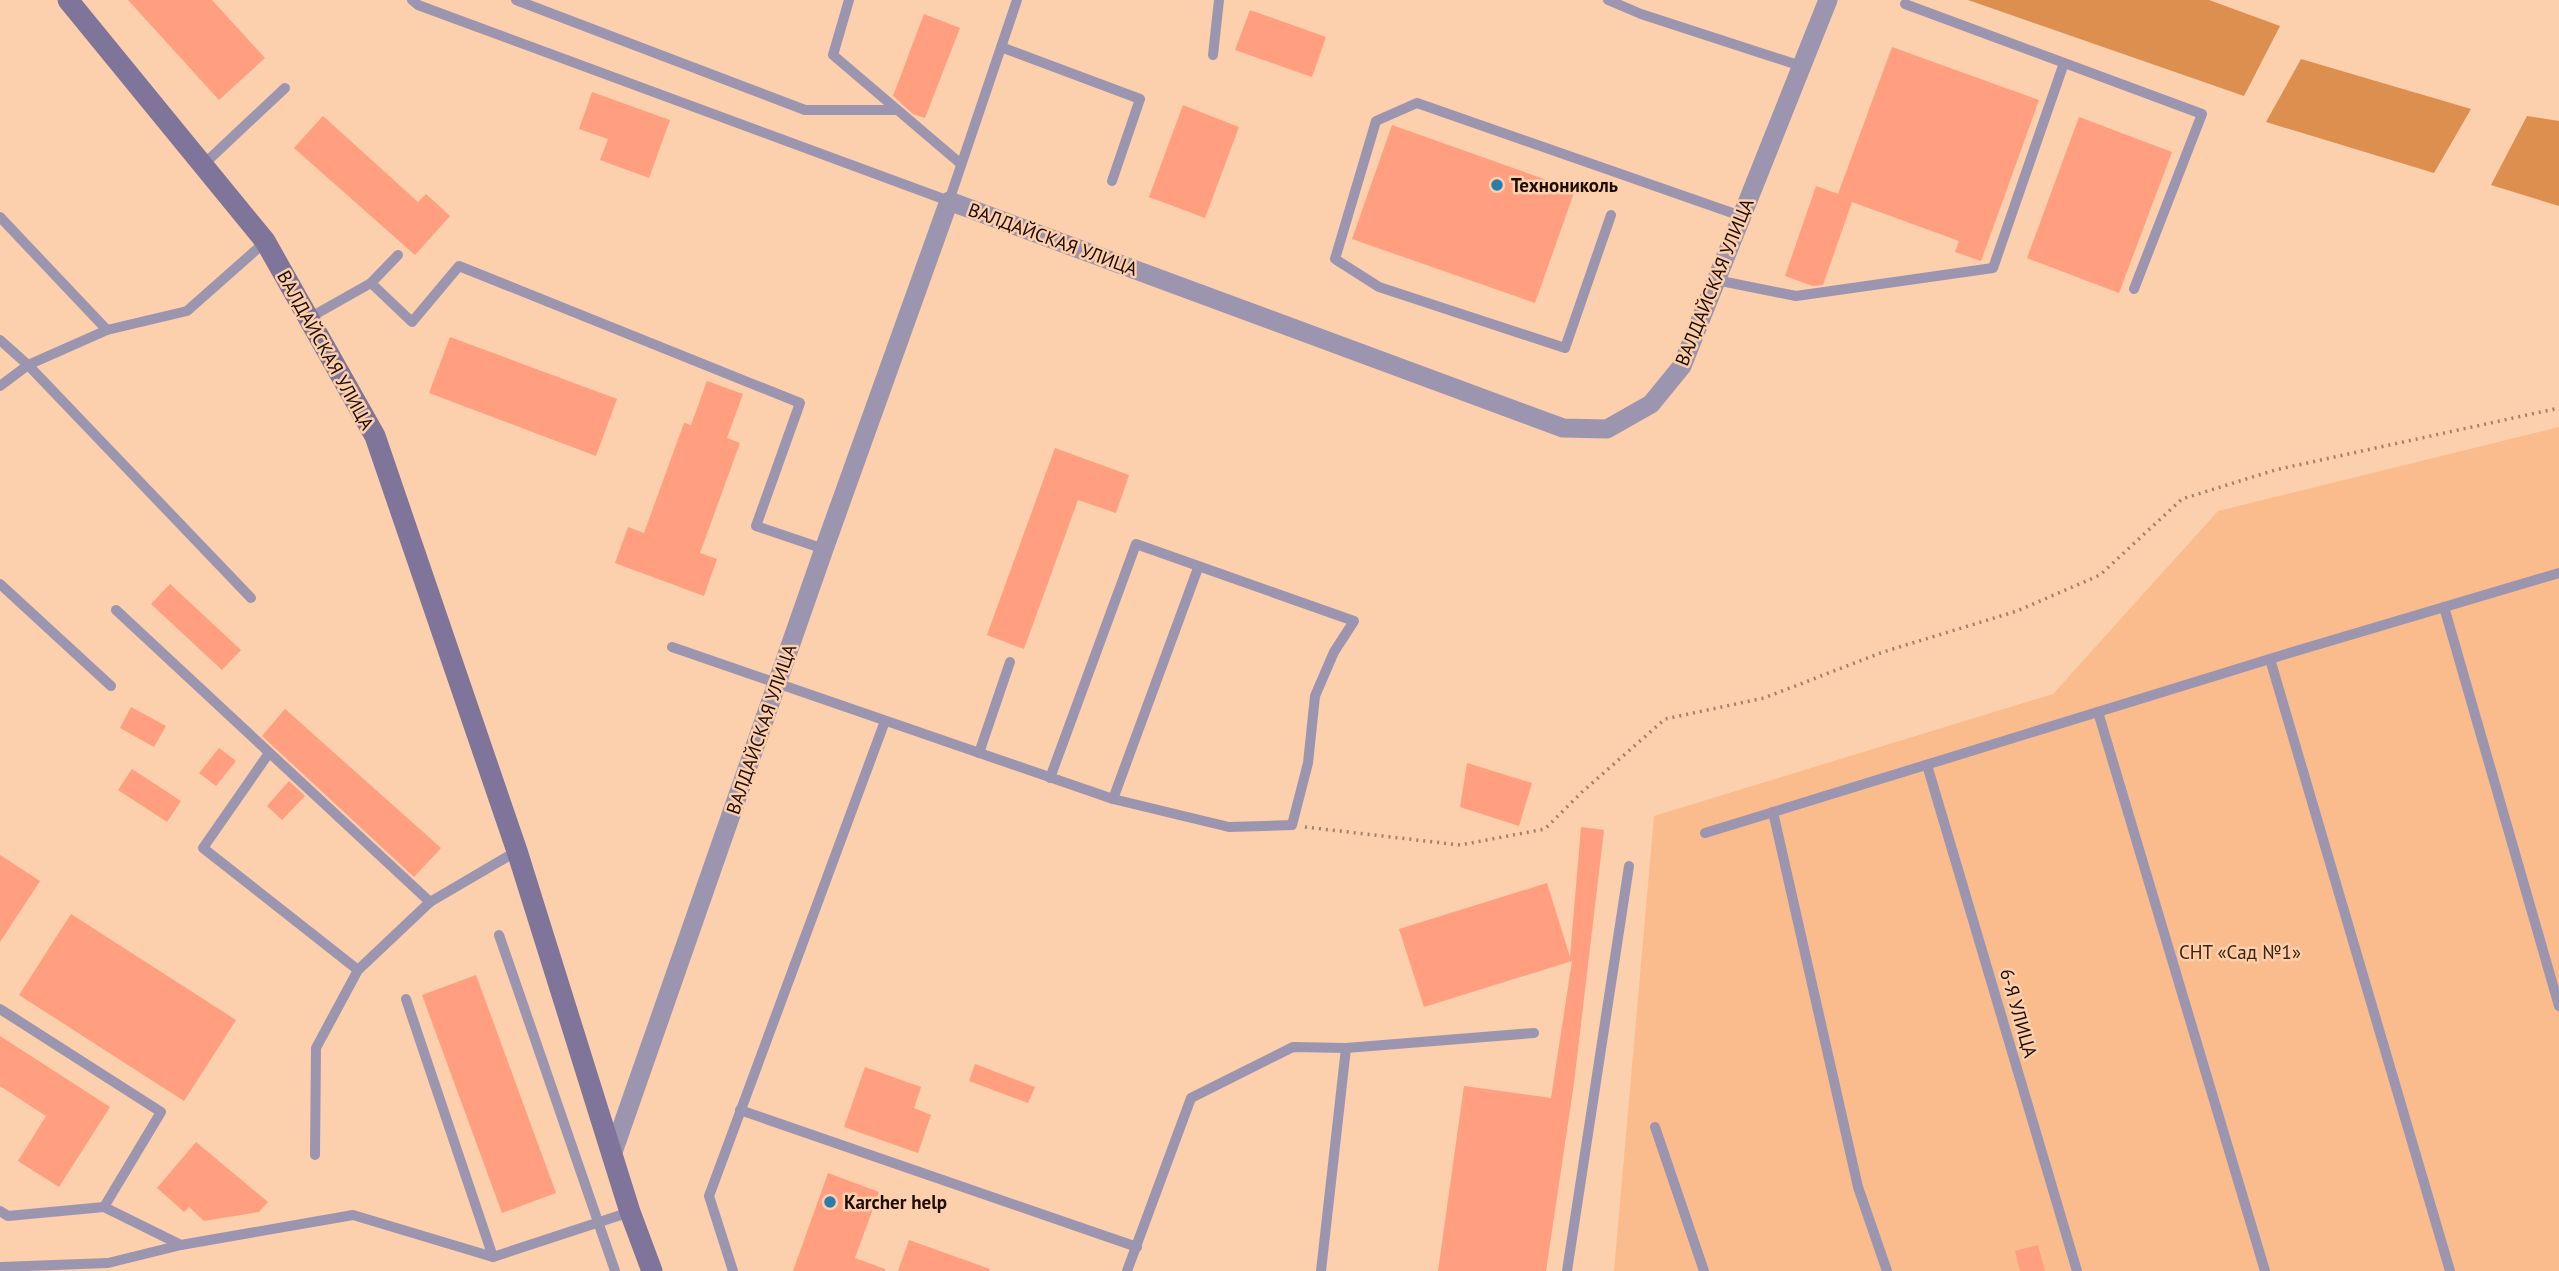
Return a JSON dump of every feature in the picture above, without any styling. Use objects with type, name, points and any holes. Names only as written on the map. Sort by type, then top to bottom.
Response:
[{"type":"street","name":"ВАЛДАЙСКАЯ УЛИЦА","points":[[68,0],[265,241],[375,436],[517,851],[629,1212],[652,1271]]},
{"type":"street","name":"ВАЛДАЙСКАЯ УЛИЦА","points":[[612,1154],[949,201],[1563,428],[1607,429],[1651,404],[1682,366],[1828,0]]},
{"type":"lane","points":[[412,0],[431,10],[949,201],[1017,0]]},
{"type":"lane","points":[[516,0],[805,110],[897,110]]},
{"type":"lane","points":[[849,0],[833,55],[961,164]]},
{"type":"lane","points":[[1213,55],[1219,0]]},
{"type":"lane","points":[[1608,0],[1641,14],[1801,66]]},
{"type":"lane","points":[[1905,4],[2202,114],[2134,289]]},
{"type":"lane","points":[[1001,47],[1140,99],[1112,181]]},
{"type":"lane","points":[[1716,280],[1796,296],[1993,268],[2064,64]]},
{"type":"lane","points":[[202,166],[285,88]]},
{"type":"lane","points":[[1611,215],[1565,348],[1379,287],[1335,258],[1376,121],[1417,103],[1741,216]]},
{"type":"lane","points":[[0,217],[107,330]]},
{"type":"lane","points":[[0,386],[28,365],[107,330],[187,312],[265,241]]},
{"type":"lane","points":[[309,319],[371,284],[398,254]]},
{"type":"lane","points":[[371,284],[412,322],[459,266],[800,403],[756,526],[824,549]]},
{"type":"lane","points":[[0,340],[28,365],[251,598]]},
{"type":"lane","points":[[672,646],[777,684],[1050,778],[1113,799],[1229,827],[1293,825],[1308,763],[1315,696],[1334,652],[1354,621],[1136,544],[1050,778]]},
{"type":"lane","points":[[1113,799],[1198,568]]},
{"type":"lane","points":[[1705,833],[2559,573]]},
{"type":"lane","points":[[0,584],[111,686]]},
{"type":"lane","points":[[2444,607],[2559,1006]]},
{"type":"lane","points":[[116,610],[429,902]]},
{"type":"lane","points":[[2270,659],[2450,1271]]},
{"type":"lane","points":[[979,753],[1010,662]]},
{"type":"lane","points":[[2098,712],[2265,1271]]},
{"type":"lane","points":[[733,1271],[709,1196],[885,721]]},
{"type":"lane","points":[[269,753],[203,848],[358,970]]},
{"type":"lane","name":"6-Я УЛИЦА","points":[[1927,765],[2077,1271]]},
{"type":"lane","points":[[1773,812],[1858,1187],[1887,1271]]},
{"type":"lane","points":[[314,1155],[316,1048],[358,970],[429,902],[517,851]]},
{"type":"lane","points":[[1567,1271],[1629,866]]},
{"type":"lane","points":[[499,935],[615,1271]]},
{"type":"lane","points":[[406,999],[493,1257]]},
{"type":"lane","points":[[0,1009],[161,1112],[104,1207]]},
{"type":"lane","points":[[1127,1271],[1191,1098],[1293,1047],[1346,1048],[1534,1033]]},
{"type":"lane","points":[[1321,1271],[1346,1048]]},
{"type":"lane","points":[[740,1110],[1137,1247]]},
{"type":"lane","points":[[1655,1127],[1704,1271]]},
{"type":"lane","points":[[0,1211],[8,1216],[104,1207],[181,1245]]},
{"type":"lane","points":[[0,1267],[108,1263],[181,1245],[354,1215],[493,1257],[629,1212]]},
{"type":"path","points":[[1293,825],[1460,845],[1545,829],[1582,792],[1665,719],[1764,698],[1883,652],[2017,611],[2100,575],[2182,499],[2275,470],[2559,408]]},
{"type":"green space","name":"СНТ «Сад №1»","points":[[2559,427],[2559,1271],[1614,1271],[1654,816],[2053,694],[2218,511]]},
{"type":"shaded area","points":[[1968,0],[2209,0],[2280,26],[2244,96]]},
{"type":"shaded area","points":[[2301,59],[2471,109],[2434,173],[2266,122]]},
{"type":"shaded area","points":[[2527,116],[2559,121],[2559,206],[2491,185]]},
{"type":"building","points":[[128,0],[212,0],[265,58],[219,100]]},
{"type":"building","points":[[1250,10],[1326,37],[1312,77],[1235,50]]},
{"type":"building","points":[[924,14],[960,28],[925,118],[913,114],[893,96]]},
{"type":"building","points":[[1892,47],[2039,100],[1981,261],[1955,252],[1959,241],[1852,202],[1823,285],[1813,286],[1785,276],[1816,186],[1838,194]]},
{"type":"building","points":[[592,92],[670,120],[649,178],[600,160],[608,139],[579,129]]},
{"type":"building","points":[[1183,105],[1239,127],[1205,218],[1149,197]]},
{"type":"building","points":[[323,116],[418,202],[426,194],[450,216],[415,255],[294,148]]},
{"type":"building","points":[[2079,117],[2172,152],[2119,293],[2027,258]]},
{"type":"building","points":[[1392,125],[1575,190],[1535,303],[1352,239]]},
{"type":"building","points":[[450,337],[617,399],[596,456],[429,393]]},
{"type":"building","points":[[707,381],[743,394],[727,438],[740,443],[700,553],[717,559],[704,596],[615,563],[628,527],[644,533],[684,423],[691,425]]},
{"type":"building","points":[[1055,448],[1129,475],[1116,513],[1078,500],[1024,649],[987,635]]},
{"type":"building","points":[[170,584],[241,650],[222,670],[151,604]]},
{"type":"building","points":[[131,707],[166,726],[154,747],[120,728]]},
{"type":"building","points":[[285,709],[441,848],[414,877],[262,736]]},
{"type":"building","points":[[219,748],[236,761],[216,786],[199,773]]},
{"type":"building","points":[[1467,763],[1532,783],[1519,826],[1460,807]]},
{"type":"building","points":[[132,769],[181,801],[167,822],[118,790]]},
{"type":"building","points":[[289,781],[305,796],[282,820],[267,806]]},
{"type":"building","points":[[1581,827],[1604,830],[1574,1083],[1546,1271],[1438,1271],[1464,1086],[1551,1098],[1572,961],[1424,1007],[1399,929],[1547,883],[1570,957]]},
{"type":"building","points":[[0,855],[40,881],[0,942]]},
{"type":"building","points":[[71,914],[236,1020],[184,1101],[19,995]]},
{"type":"building","points":[[476,975],[556,1193],[502,1213],[422,995]]},
{"type":"building","points":[[0,1036],[110,1107],[59,1187],[18,1161],[46,1116],[0,1086]]},
{"type":"building","points":[[975,1064],[1035,1087],[1028,1103],[969,1081]]},
{"type":"building","points":[[865,1067],[921,1087],[914,1108],[931,1115],[918,1153],[844,1127]]},
{"type":"building","points":[[196,1142],[268,1202],[259,1212],[204,1221],[189,1207],[184,1212],[157,1188]]},
{"type":"building","points":[[828,1173],[879,1192],[855,1258],[885,1271],[793,1271]]},
{"type":"building","points":[[909,1240],[990,1269],[898,1271]]},
{"type":"building","points":[[2038,1245],[2045,1271],[2020,1271],[2015,1251]]},
{"type":"place","name":"Технониколь","points":[[1497,185]]},
{"type":"place","name":"Karcher help","points":[[830,1202]]}]
